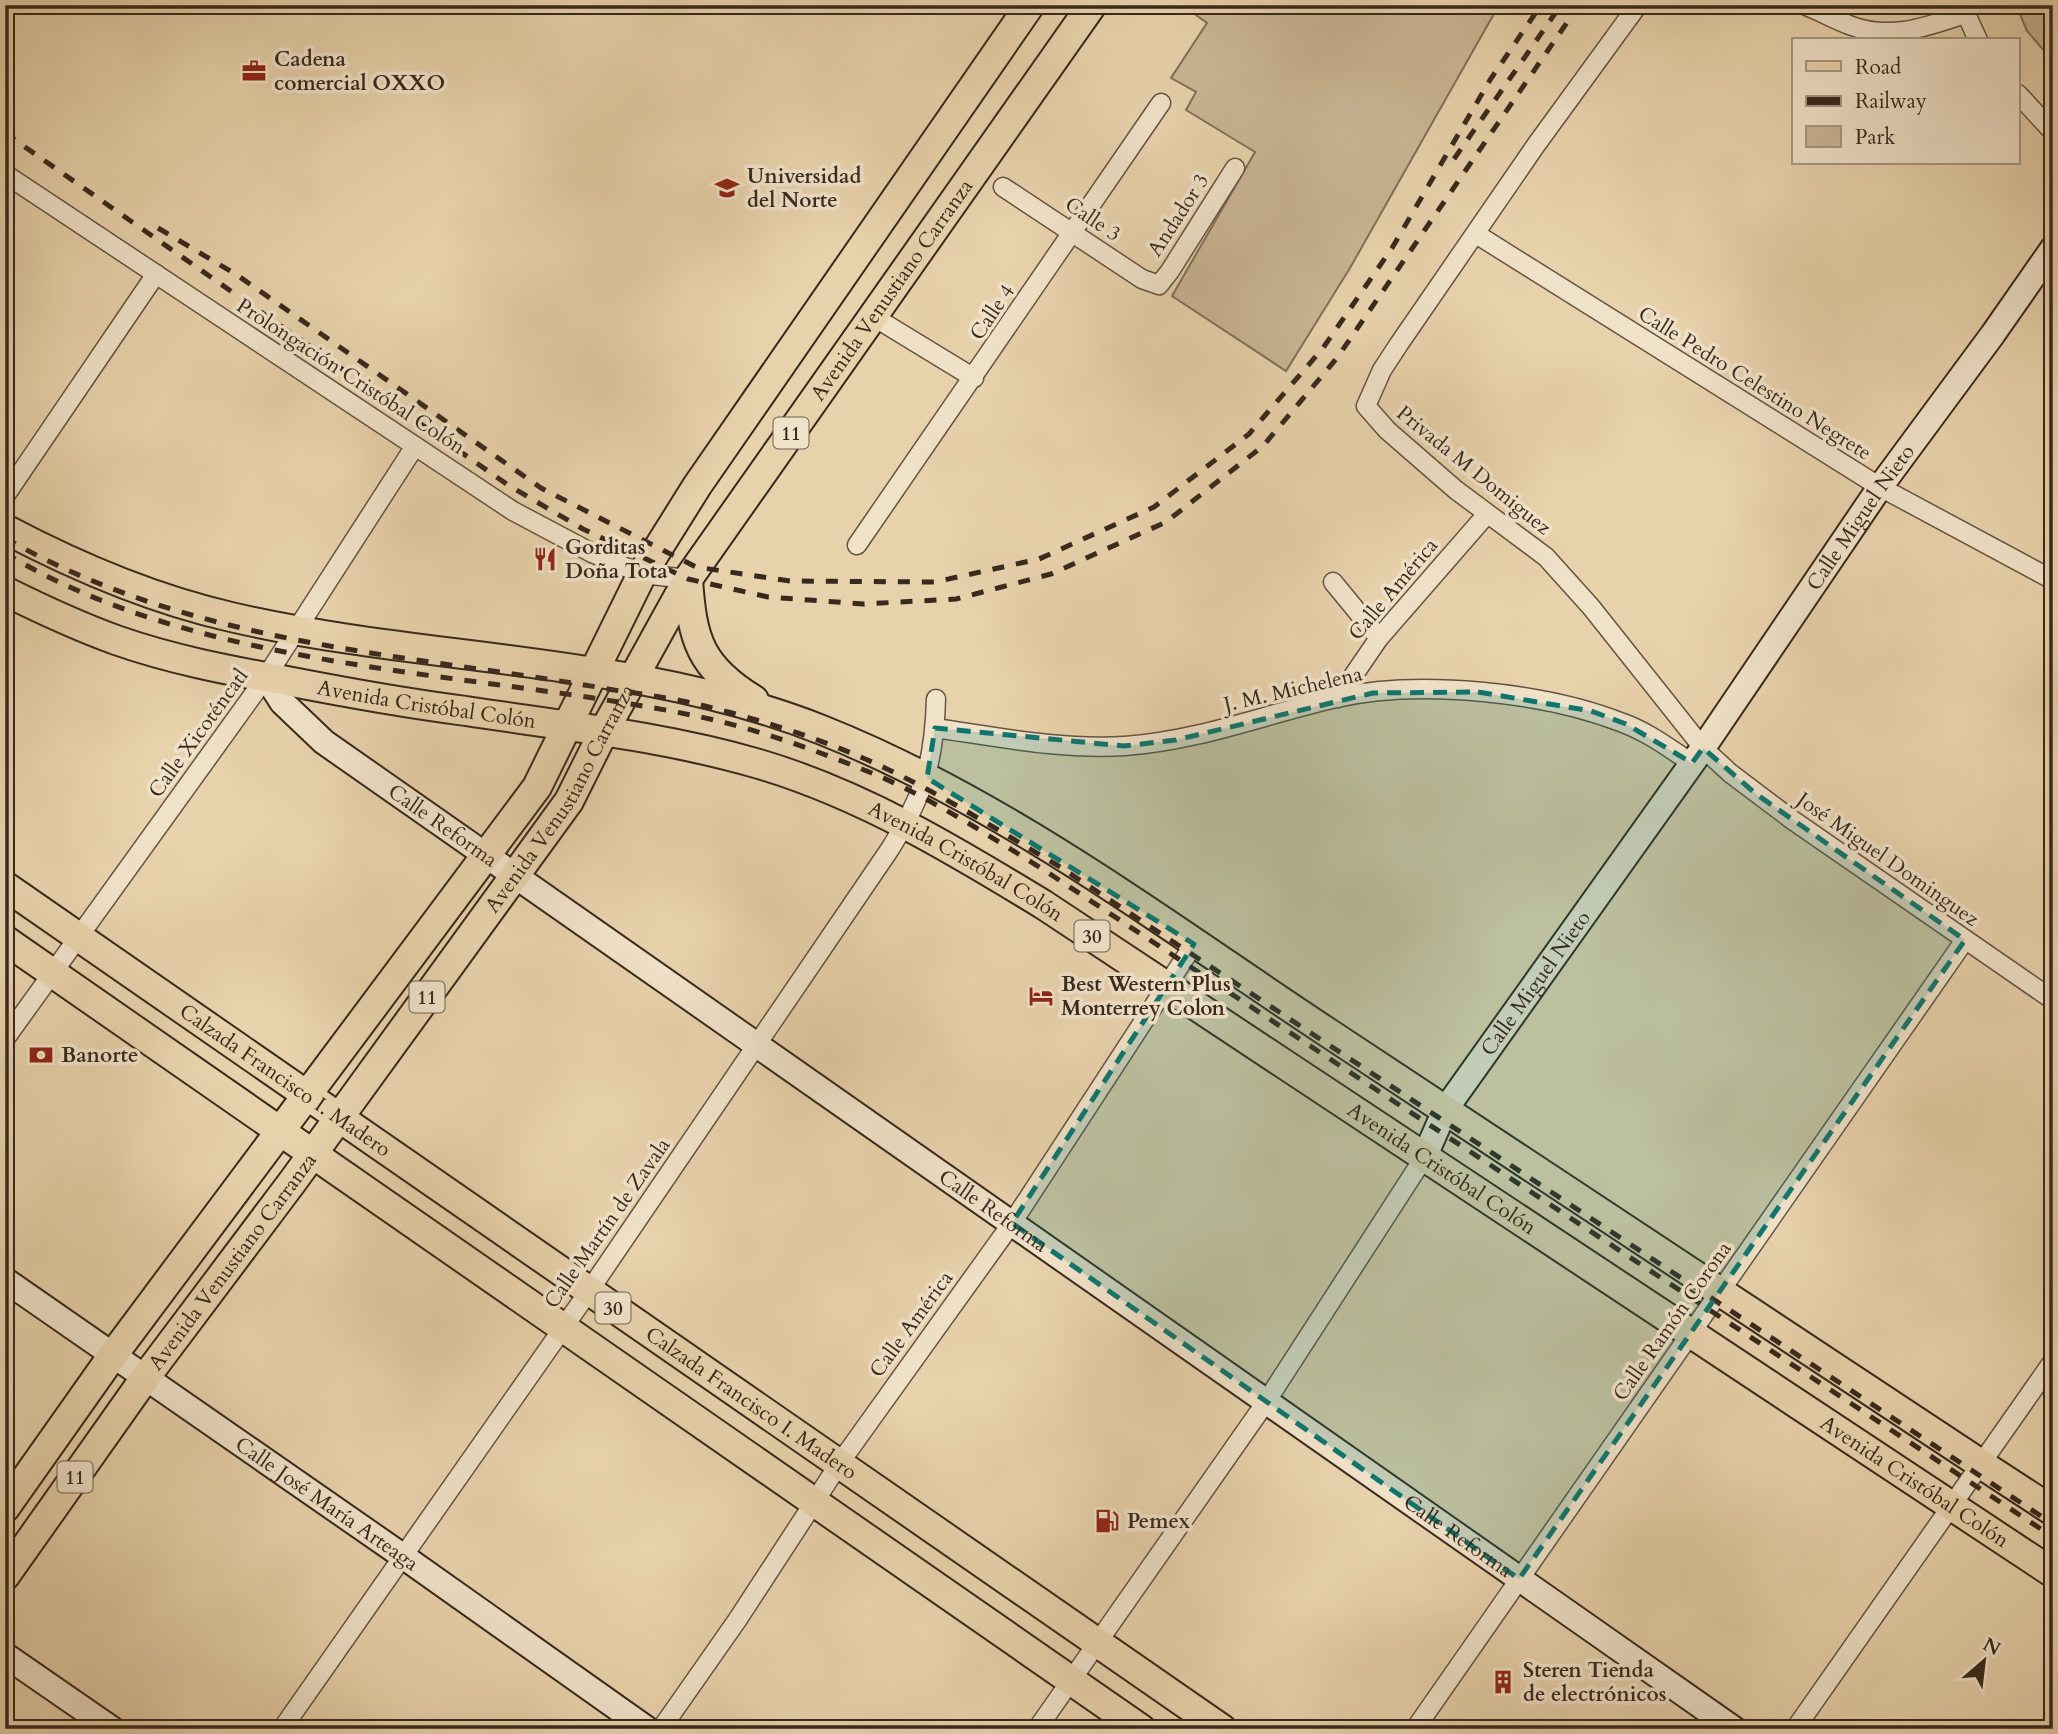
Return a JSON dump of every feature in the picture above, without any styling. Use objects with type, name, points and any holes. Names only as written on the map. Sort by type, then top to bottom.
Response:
[{"type":"main road","name":"Avenida Venustiano Carranza","points":[[5,1508],[113,1355],[537,787],[642,574],[696,486],[1030,5]]},
{"type":"main road","name":"Avenida Venustiano Carranza","points":[[5,1576],[145,1378],[313,1154],[569,802],[632,679],[688,579],[718,533],[874,317],[1092,5]]},
{"type":"main road","name":"30","points":[[5,529],[81,567],[125,585],[229,617],[410,648],[632,679],[778,713],[870,749],[927,778],[1038,842],[1135,903],[2053,1511]]},
{"type":"main road","points":[[688,579],[692,619],[706,660],[720,677],[734,688],[778,713]]},
{"type":"main road","name":"Avenida Cristóbal Colón","points":[[5,591],[43,610],[117,640],[200,664],[350,693],[678,744],[760,764],[828,789],[905,824],[1044,905],[1167,985],[1690,1335],[2053,1573]]},
{"type":"main road","name":"Calzada Francisco I. Madero","points":[[5,886],[1222,1729]]},
{"type":"main road","name":"Calzada Francisco I. Madero","points":[[5,940],[1141,1729]]},
{"type":"street","name":"Privada M Domiguez","points":[[1638,5],[1543,134],[1388,361],[1366,406],[1387,430],[1487,514],[1546,557],[1567,579],[1697,756]]},
{"type":"street","points":[[1804,5],[1849,25],[1894,34],[1919,30],[1964,10],[1977,38]]},
{"type":"street","points":[[2020,96],[2053,132]]},
{"type":"street","name":"Calle 4","points":[[857,545],[1161,103]]},
{"type":"street","name":"Andador 3","points":[[1158,285],[1170,271],[1235,168]]},
{"type":"street","name":"Prolongación Cristóbal Colón","points":[[5,174],[513,511],[592,553],[642,574],[688,579]]},
{"type":"street","name":"Calle 3","points":[[1003,187],[1142,279],[1158,285]]},
{"type":"street","name":"Calle Pedro Celestino Negrete","points":[[1476,234],[1880,487],[2053,580]]},
{"type":"street","name":"Calle Miguel Nieto","points":[[1037,1729],[1266,1402],[1425,1156],[1445,1110],[1697,756],[1880,487],[2053,248]]},
{"type":"street","points":[[5,496],[156,274]]},
{"type":"street","points":[[874,317],[974,378]]},
{"type":"street","name":"Calle Xicoténcatl","points":[[5,1039],[267,677],[415,446]]},
{"type":"street","name":"Calle América","points":[[1338,698],[1379,638],[1487,514]]},
{"type":"street","points":[[1333,582],[1379,638]]},
{"type":"street","name":"Calle Reforma","points":[[267,677],[282,702],[324,742],[1734,1729]]},
{"type":"street","name":"J. M. Michelena","points":[[935,728],[1024,741],[1124,746],[1175,740],[1338,698],[1420,690],[1478,692],[1591,711],[1697,756]]},
{"type":"street","name":"Calle Martín de Zavala","points":[[282,1729],[589,1291],[905,824],[927,778],[935,728],[936,699]]},
{"type":"street","name":"José Miguel Dominguez","points":[[1697,756],[2053,1000]]},
{"type":"street","name":"Calle Ramón Corona","points":[[1415,1729],[1965,940]]},
{"type":"street","name":"Calle América","points":[[661,1729],[738,1619],[839,1464],[1012,1223],[1194,944]]},
{"type":"street","name":"Calle José María Arteaga","points":[[5,1280],[647,1729]]},
{"type":"street","points":[[1795,1729],[2053,1361]]},
{"type":"street","points":[[5,1655],[113,1729]]},
{"type":"highlighted area","points":[[1478,692],[1591,711],[1626,724],[1692,763],[1703,748],[1756,794],[1965,940],[1519,1579],[1012,1223],[1194,944],[927,778],[935,728],[1124,746],[1176,740],[1373,693]]},
{"type":"green space","points":[[1182,5],[1499,5],[1350,268],[1286,371],[1172,296],[1255,152],[1186,110],[1196,92],[1171,78],[1207,23]]},
{"type":"green space","points":[[2016,5],[2053,5],[2053,61],[2027,31]]},
{"type":"railway","points":[[158,228],[237,275],[541,488],[696,567],[790,581],[935,582],[1039,559],[1154,507],[1249,434],[1323,348],[1392,248],[1490,80],[1541,5]]},
{"type":"railway","points":[[1454,159],[1561,5]]},
{"type":"railway","points":[[5,133],[508,485],[583,529],[688,579],[768,597],[863,604],[956,599],[1051,574],[1166,522],[1263,446],[1337,358],[1579,5]]},
{"type":"railway","points":[[5,538],[77,574],[151,603],[226,624],[302,641],[697,704],[793,732],[842,749],[887,769],[952,803],[1057,865],[2053,1524]]},
{"type":"railway","points":[[5,553],[82,592],[164,622],[250,645],[339,662],[606,700],[714,720],[810,749],[921,796],[1041,868],[2053,1537]]},
{"type":"place","name":"Cadena comercial OXXO","points":[[254,71]]},
{"type":"place","name":"Universidad del Norte","points":[[727,188]]},
{"type":"place","name":"Gorditas Doña Tota","points":[[545,559]]},
{"type":"place","name":"Best Western Plus Monterrey Colon","points":[[1041,996]]},
{"type":"place","name":"Banorte","points":[[41,1055]]},
{"type":"place","name":"Pemex","points":[[1107,1521]]},
{"type":"place","name":"Steren Tienda de electrónicos","points":[[1503,1682]]}]
